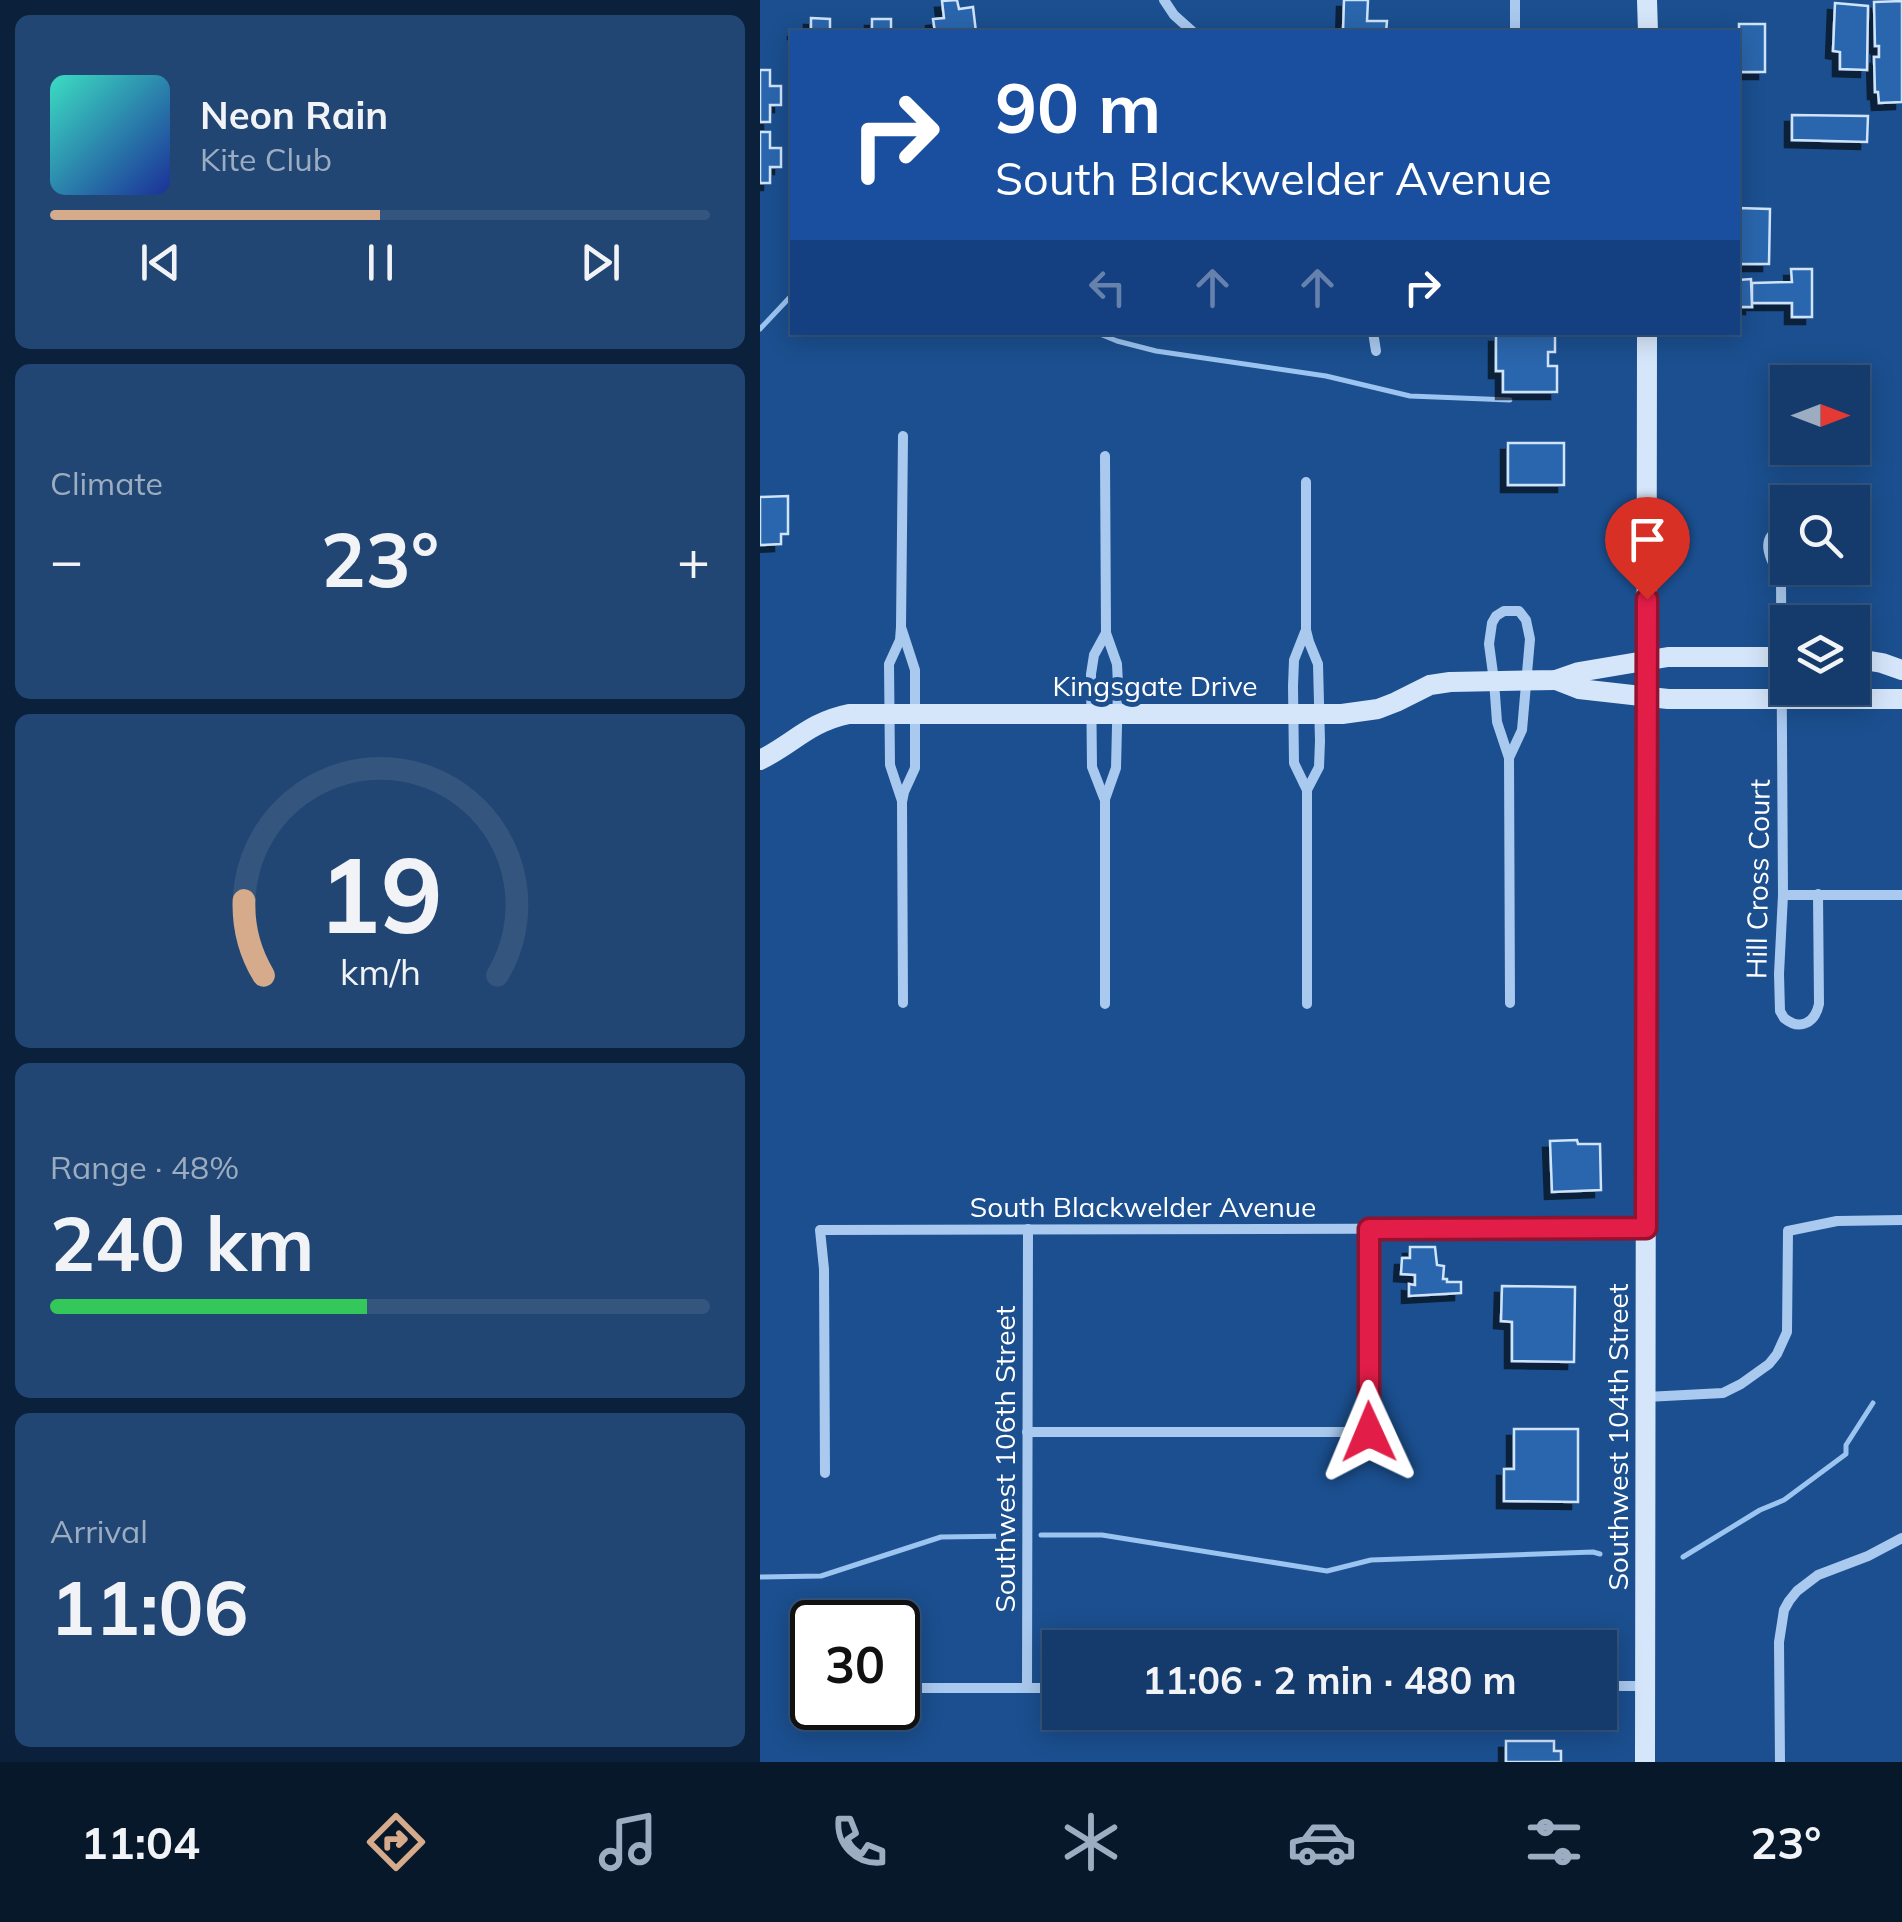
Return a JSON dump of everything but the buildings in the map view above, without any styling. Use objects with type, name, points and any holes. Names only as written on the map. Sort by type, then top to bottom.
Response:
[{"type":"main road","points":[[1647,0],[1648,30]]},
{"type":"main road","name":"Southwest 104th Street","points":[[1645,1762],[1647,335]]},
{"type":"main road","name":"Kingsgate Drive","points":[[760,760],[824,720],[848,714],[1342,714],[1378,709],[1430,686],[1468,680],[1556,680],[1579,672],[1668,656],[1770,657]]},
{"type":"main road","points":[[1870,661],[1902,670]]},
{"type":"main road","name":"Kingsgate Drive","points":[[1556,680],[1579,689],[1668,699],[1770,700]]},
{"type":"main road","name":"Kingsgate Drive","points":[[1870,699],[1902,699]]},
{"type":"street","points":[[1164,0],[1191,30]]},
{"type":"street","points":[[1515,0],[1515,30]]},
{"type":"street","points":[[1373,335],[1376,351]]},
{"type":"street","points":[[902,802],[890,765],[889,664],[902,627],[903,436]]},
{"type":"street","points":[[1104,456],[1106,633],[1117,664],[1116,768],[1104,799],[1104,1004]]},
{"type":"street","points":[[1306,482],[1306,630],[1318,664],[1319,714],[1319,766],[1307,790],[1307,1004]]},
{"type":"street","points":[[1509,758],[1522,730],[1527,680],[1529,629],[1518,610],[1496,616],[1489,644],[1499,733],[1509,758],[1510,1003]]},
{"type":"street","points":[[902,627],[914,662],[915,768],[902,802],[903,1003]]},
{"type":"street","points":[[1306,630],[1294,660],[1293,713],[1294,764],[1307,790]]},
{"type":"street","points":[[1104,799],[1092,768],[1092,664],[1106,633]]},
{"type":"street","name":"Hill Cross Court","points":[[1782,705],[1780,1011],[1798,1025],[1811,1020],[1817,1012],[1818,894]]},
{"type":"street","points":[[1783,894],[1902,896]]},
{"type":"street","points":[[1646,1396],[1723,1393],[1769,1364],[1786,1332],[1788,1231],[1837,1221],[1902,1220]]},
{"type":"street","name":"South Blackwelder Avenue","points":[[825,1473],[824,1270],[820,1230],[1646,1228]]},
{"type":"street","points":[[1027,1432],[1369,1432],[1369,1229]]},
{"type":"street","name":"Southwest 106th Street","points":[[1027,1688],[1028,1230]]},
{"type":"street","points":[[1780,1762],[1779,1642],[1784,1610],[1797,1591],[1818,1575],[1901,1540]]},
{"type":"street","points":[[1617,1686],[1645,1686]]},
{"type":"street","points":[[920,1688],[1042,1688]]},
{"type":"waterway","points":[[760,329],[790,297]]},
{"type":"waterway","points":[[1102,335],[1156,351],[1326,376],[1410,396],[1510,400]]},
{"type":"waterway","points":[[1683,1557],[1760,1510],[1784,1500],[1846,1454],[1846,1445],[1873,1403]]},
{"type":"waterway","points":[[1041,1535],[1102,1535],[1327,1571],[1371,1560],[1600,1554]]},
{"type":"waterway","points":[[760,1577],[821,1576],[941,1537],[1016,1536]]},
{"type":"route","points":[[1369,1432],[1369,1229],[1646,1228],[1647,599]]}]
